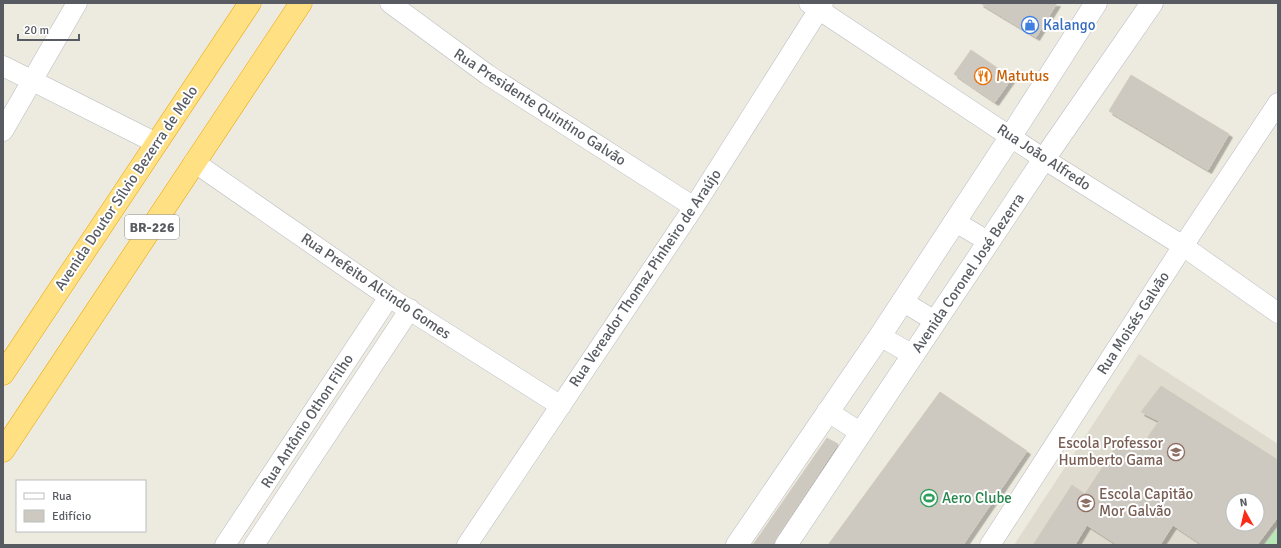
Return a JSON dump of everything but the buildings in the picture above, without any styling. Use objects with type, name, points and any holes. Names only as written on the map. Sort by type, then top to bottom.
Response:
[{"type":"highway","name":"Avenida Doutor Sílvio Bezerra de Melo","points":[[3,374],[250,3]]},
{"type":"highway","name":"BR-226","points":[[3,451],[301,3]]},
{"type":"street","points":[[3,131],[77,3]]},
{"type":"street","name":"Rua Presidente Quintino Galvão","points":[[390,3],[488,75],[694,207]]},
{"type":"street","points":[[737,545],[827,411],[880,336],[1096,3]]},
{"type":"street","name":"Avenida Coronel José Bezerra","points":[[786,545],[1044,159],[1152,3]]},
{"type":"street","name":"Rua Vereador Thomaz Pinheiro de Araújo","points":[[468,545],[694,207],[817,5]]},
{"type":"street","name":"Rua João Alfredo","points":[[817,5],[1044,159],[1182,246],[1278,312]]},
{"type":"street","points":[[3,66],[156,143]]},
{"type":"street","name":"Rua Moisés Galvão","points":[[990,545],[1182,246],[1278,103]]},
{"type":"street","name":"Rua Prefeito Alcindo Gomes","points":[[194,162],[389,297],[561,406]]},
{"type":"street","points":[[954,221],[989,242]]},
{"type":"street","name":"Rua Antônio Othon Filho","points":[[226,545],[389,297]]},
{"type":"street","points":[[902,301],[935,322]]},
{"type":"street","name":"Rua Antônio Othon Filho","points":[[254,545],[410,310]]},
{"type":"street","points":[[880,336],[913,355]]},
{"type":"street","points":[[827,411],[861,433]]},
{"type":"shaded area","name":"Escola Professor Humberto Gama","points":[[1139,354],[1278,444],[1278,545],[1014,545]]},
{"type":"green space","points":[[1278,527],[1278,545],[1264,545]]},
{"type":"place","name":"Kalango","points":[[1030,25]]},
{"type":"place","name":"Matutus","points":[[983,76]]},
{"type":"place","name":"Escola Professor Humberto Gama","points":[[1176,452]]},
{"type":"place","name":"Aero Clube","points":[[929,498]]},
{"type":"place","name":"Escola Capitão Mor Galvão","points":[[1086,503]]}]
